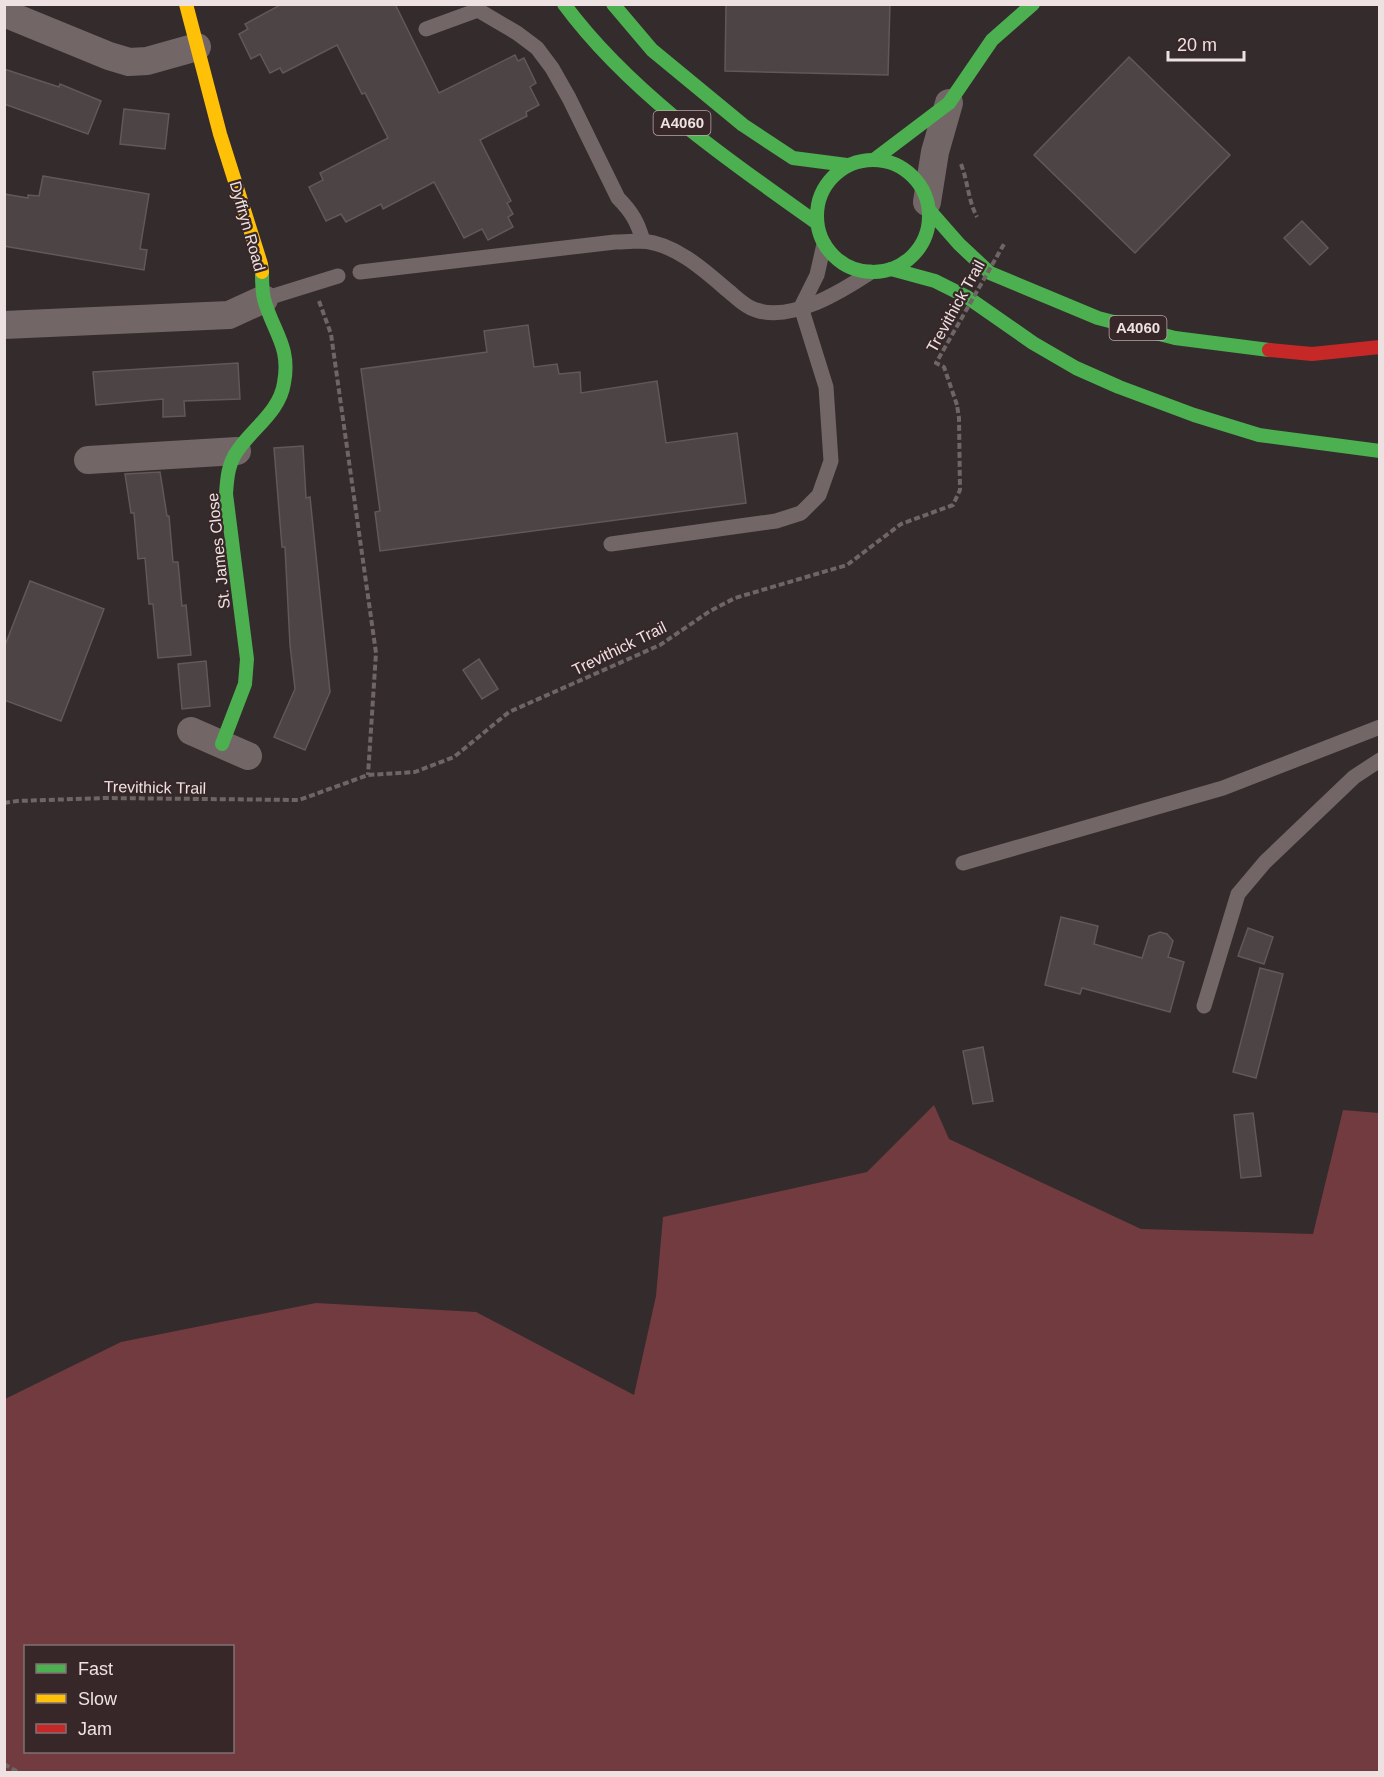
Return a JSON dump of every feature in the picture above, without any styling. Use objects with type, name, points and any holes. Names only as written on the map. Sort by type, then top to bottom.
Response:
[{"type":"main road","name":"Dyffryn Road","points":[[186,4],[220,134],[261,264],[264,299]]},
{"type":"main road","name":"A4060","points":[[564,4],[597,45],[663,108],[736,166],[817,223]]},
{"type":"main road","name":"A4060","points":[[613,4],[652,50],[743,125],[793,158],[847,165]]},
{"type":"main road","points":[[875,159],[949,103],[992,40],[1033,4]]},
{"type":"main road","points":[[875,159],[894,163],[911,173],[923,189],[928,207],[928,231],[919,249],[905,262],[891,269],[871,272],[852,268],[835,258],[824,244],[817,223],[818,203],[825,185],[847,165],[875,159]]},
{"type":"main road","name":"A4060","points":[[928,207],[959,244],[990,273],[1098,318],[1175,338],[1311,354],[1380,347]]},
{"type":"main road","points":[[891,269],[935,281],[967,297],[1033,343],[1076,368],[1194,415],[1259,435],[1380,451]]},
{"type":"main road","name":"St. James Close","points":[[222,744],[245,684],[248,659],[226,494],[227,474],[237,451],[274,408],[284,386],[287,362],[280,336],[264,299]]},
{"type":"street","points":[[4,13],[129,62],[147,61],[197,48]]},
{"type":"street","points":[[928,207],[935,152],[949,103]]},
{"type":"street","points":[[4,325],[229,315],[264,299]]},
{"type":"street","points":[[88,460],[237,451]]},
{"type":"street","points":[[191,731],[248,756]]},
{"type":"lane","points":[[426,28],[477,7],[537,48],[552,68],[569,98],[618,198],[630,210],[638,223],[643,242]]},
{"type":"lane","points":[[360,272],[615,242],[643,242],[662,245],[688,259],[754,310],[769,313],[801,307],[835,296],[871,272]]},
{"type":"lane","points":[[611,544],[776,521],[801,513],[819,495],[831,461],[826,387],[801,307],[817,275],[824,244]]},
{"type":"lane","points":[[264,299],[338,276]]},
{"type":"lane","points":[[963,864],[1223,788],[1380,727]]},
{"type":"lane","points":[[1204,1006],[1238,894],[1264,862],[1354,777],[1380,760]]},
{"type":"path","points":[[961,164],[969,201],[982,224]]},
{"type":"path","name":"Trevithick Trail","points":[[4,803],[105,798],[299,800],[368,775],[415,772],[454,757],[509,712],[660,645],[710,611],[735,598],[847,565],[901,524],[953,505],[960,490],[959,418],[944,367],[936,363],[1004,244],[995,238]]},
{"type":"path","points":[[313,283],[331,334],[376,653],[368,775]]},
{"type":"path","points":[[4,1764],[18,1773]]},
{"type":"shaded area","points":[[934,1105],[949,1139],[1141,1229],[1313,1234],[1343,1110],[1379,1113],[1379,1772],[5,1772],[5,1399],[121,1342],[316,1303],[476,1312],[634,1395],[656,1296],[663,1217],[867,1172]]},
{"type":"building","points":[[282,4],[395,4],[439,93],[515,55],[518,61],[524,58],[536,83],[530,87],[539,105],[526,112],[527,116],[480,140],[511,201],[507,203],[513,214],[508,217],[513,227],[488,240],[482,229],[464,238],[434,182],[383,209],[381,204],[346,222],[341,214],[326,221],[309,187],[323,180],[320,173],[388,138],[337,45],[283,73],[280,68],[270,73],[260,54],[251,59],[239,34],[248,29],[245,24]]},
{"type":"building","points":[[726,4],[890,4],[888,75],[725,71]]},
{"type":"building","points":[[1129,57],[1230,155],[1135,253],[1034,155]]},
{"type":"building","points":[[4,69],[59,87],[60,84],[101,101],[88,134],[4,104]]},
{"type":"building","points":[[124,109],[169,114],[165,149],[120,144]]},
{"type":"building","points":[[43,176],[149,194],[140,249],[147,250],[144,270],[4,246],[4,194],[28,198],[28,195],[39,196]]},
{"type":"building","points":[[1302,221],[1328,248],[1310,265],[1284,238]]},
{"type":"building","points":[[528,325],[534,367],[557,364],[559,374],[580,372],[581,393],[657,381],[666,443],[737,433],[746,503],[380,551],[375,512],[380,511],[361,369],[487,352],[484,331]]},
{"type":"building","points":[[238,363],[240,399],[184,401],[185,416],[163,417],[163,399],[96,405],[93,372]]},
{"type":"building","points":[[303,446],[306,498],[310,497],[330,692],[305,750],[274,737],[295,689],[290,645],[285,547],[282,547],[274,448]]},
{"type":"building","points":[[160,472],[167,516],[169,516],[173,562],[178,562],[182,606],[186,605],[191,655],[158,658],[153,604],[149,604],[145,558],[138,559],[134,513],[131,513],[125,474]]},
{"type":"building","points":[[30,581],[104,609],[61,721],[4,700],[4,648]]},
{"type":"building","points":[[479,659],[498,689],[482,699],[463,670]]},
{"type":"building","points":[[206,661],[210,706],[182,709],[178,664]]},
{"type":"building","points":[[1061,917],[1098,926],[1094,944],[1142,958],[1149,936],[1160,932],[1167,934],[1173,941],[1168,957],[1184,962],[1170,1012],[1082,988],[1080,994],[1045,985]]},
{"type":"building","points":[[1248,928],[1273,937],[1264,964],[1238,956]]},
{"type":"building","points":[[1260,968],[1283,974],[1256,1078],[1233,1072]]},
{"type":"building","points":[[983,1047],[993,1101],[973,1104],[963,1051]]},
{"type":"building","points":[[1253,1113],[1261,1176],[1241,1178],[1234,1115]]},
{"type":"traffic: fast","points":[[564,4],[618,66],[649,95],[749,175],[817,223]]},
{"type":"traffic: fast","points":[[613,4],[652,50],[743,125],[793,158],[847,165]]},
{"type":"traffic: fast","points":[[875,159],[949,103],[992,40],[1033,4]]},
{"type":"traffic: fast","points":[[873,160],[894,164],[913,176],[925,195],[929,216],[925,237],[913,256],[894,268],[873,272],[852,268],[833,256],[821,237],[817,216],[821,195],[833,176],[852,164],[873,160]]},
{"type":"traffic: fast","points":[[930,211],[959,244],[990,273],[1098,318],[1175,338],[1269,350]]},
{"type":"traffic: fast","points":[[891,269],[935,281],[967,297],[1033,343],[1076,368],[1194,415],[1259,435],[1380,451]]},
{"type":"traffic: fast","points":[[222,744],[245,684],[247,659],[226,494],[228,477],[235,455],[277,402],[286,370],[283,349],[264,299],[262,272]]},
{"type":"traffic: slow","points":[[186,4],[220,134],[262,272]]},
{"type":"traffic: jam","points":[[1269,350],[1312,354],[1380,347]]}]
